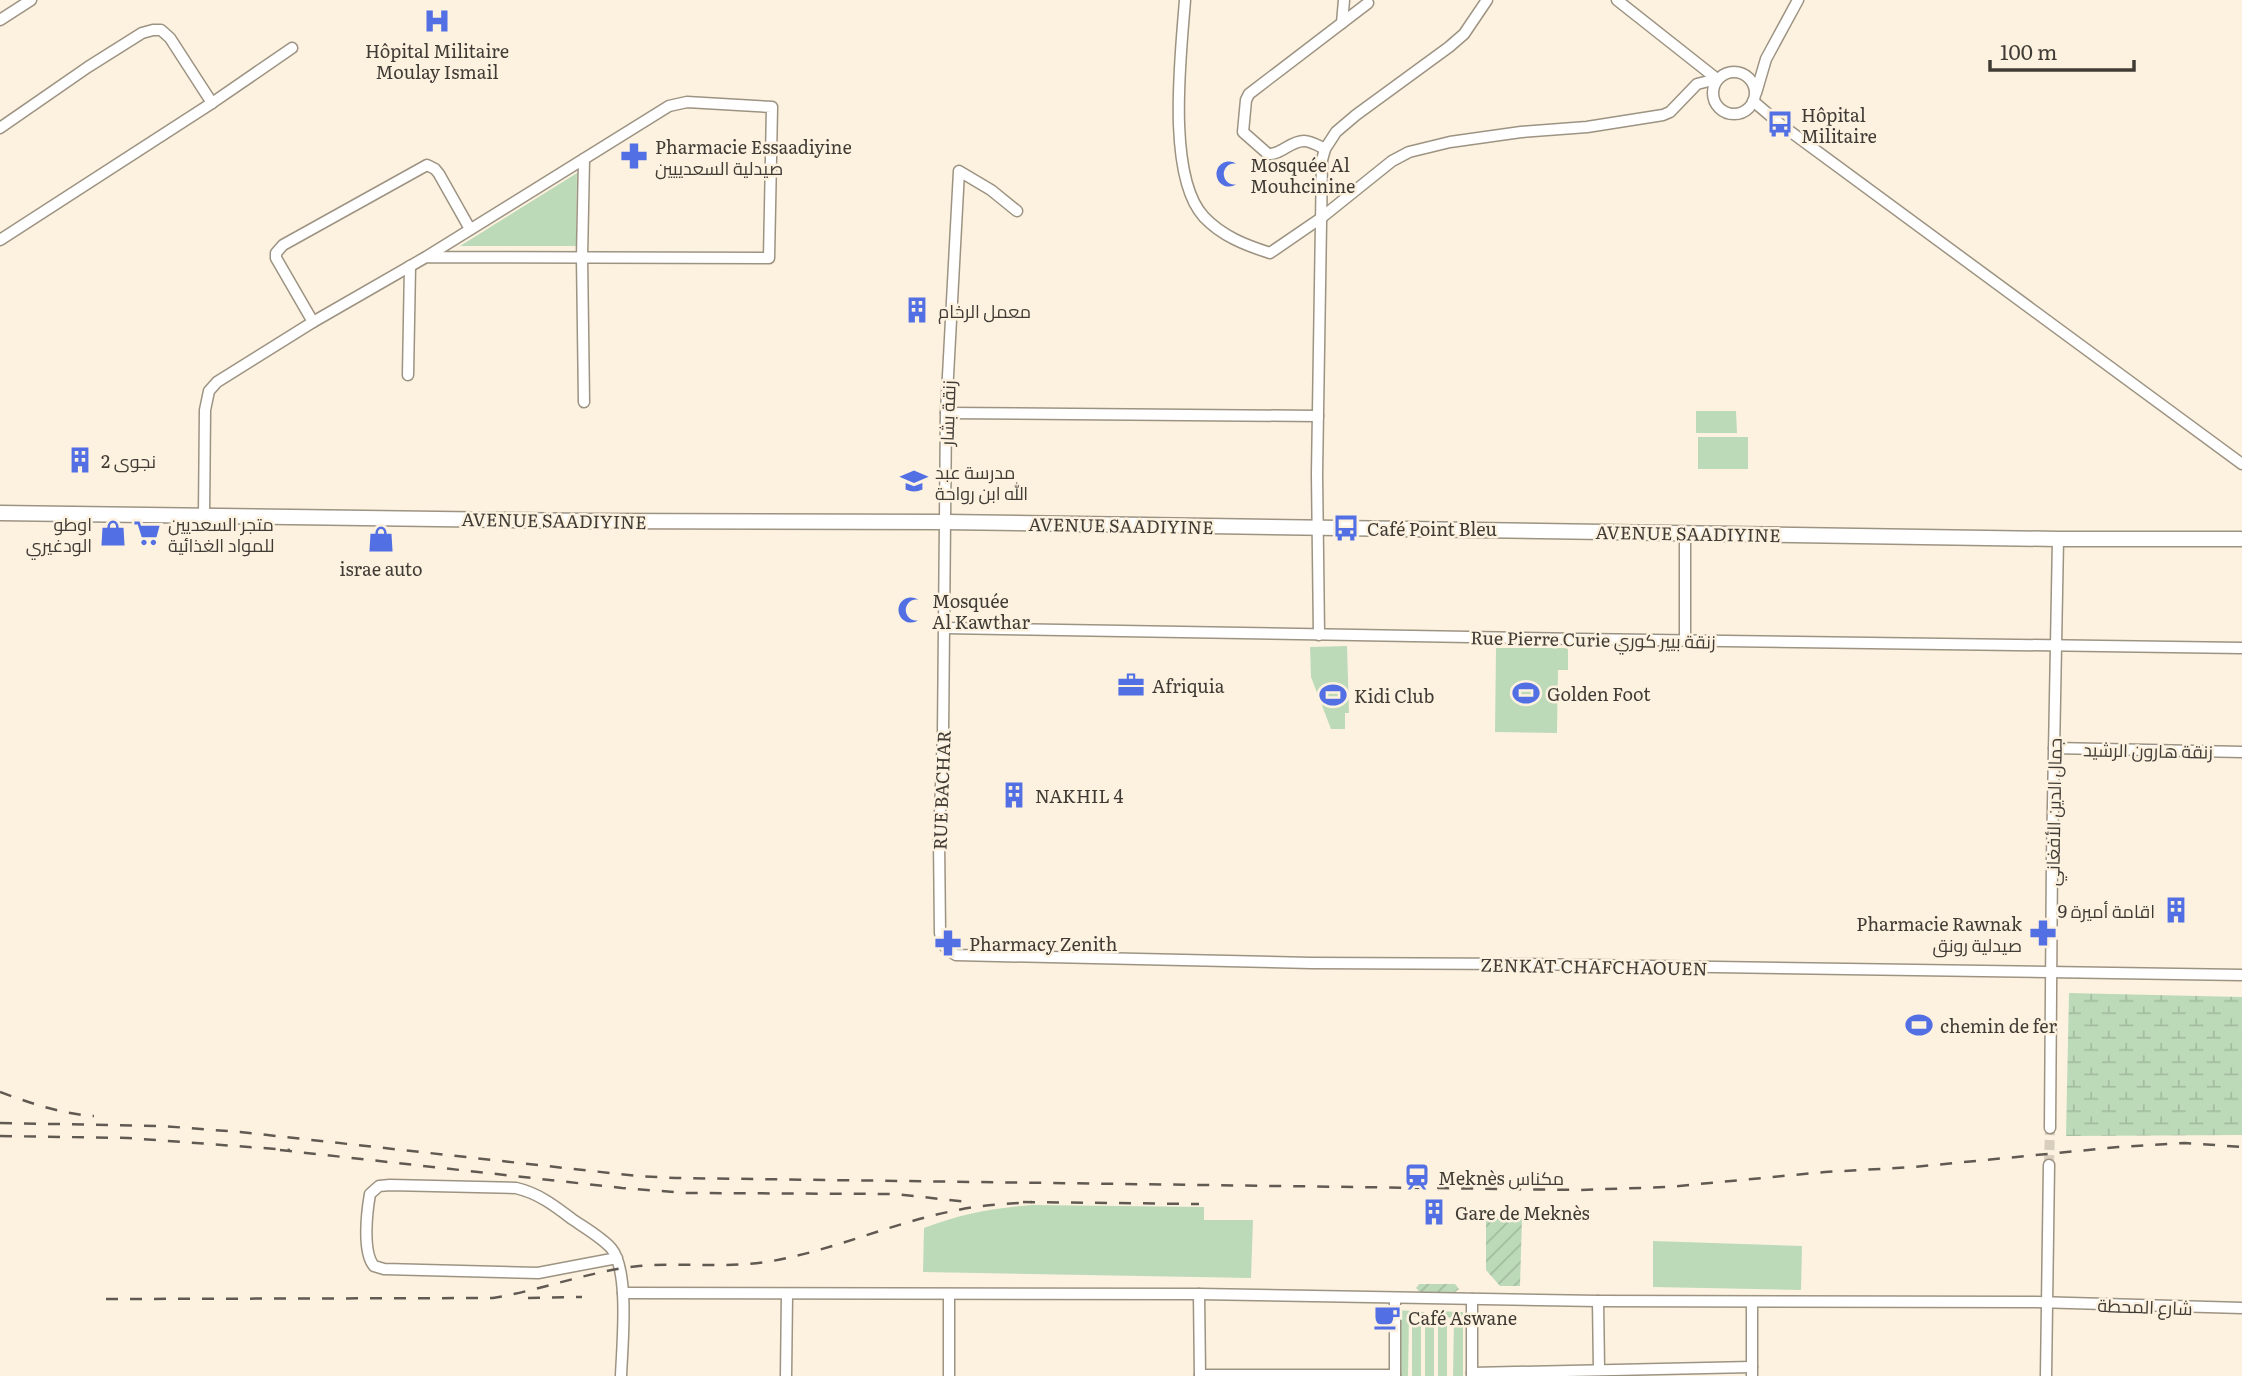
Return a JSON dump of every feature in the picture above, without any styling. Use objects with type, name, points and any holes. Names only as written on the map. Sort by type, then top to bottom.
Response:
[{"type":"main road","name":"AVENUE SAADIYINE","points":[[0,513],[586,521],[945,522],[2058,539],[2242,539]]},
{"type":"street","points":[[0,20],[31,0]]},
{"type":"street","points":[[1185,0],[1180,95],[1181,141],[1187,185],[1196,206],[1218,231],[1250,247],[1270,253],[1321,218],[1391,162],[1418,149],[1509,134],[1587,127],[1654,117],[1670,112],[1697,84],[1717,79],[1731,71],[1748,68],[1766,59]]},
{"type":"street","points":[[1342,23],[1345,0]]},
{"type":"street","points":[[1320,635],[1318,416],[1322,160],[1325,149],[1336,132],[1464,34],[1487,0]]},
{"type":"street","points":[[1617,0],[1717,79]]},
{"type":"street","points":[[1717,79],[1712,93],[1715,104],[1724,111],[1734,114],[1751,102],[1766,59],[1798,0]]},
{"type":"street","points":[[1325,149],[1305,141],[1268,155],[1243,132],[1246,100],[1249,94],[1368,3]]},
{"type":"street","points":[[0,128],[142,33],[153,30],[161,30],[170,38],[212,103]]},
{"type":"street","points":[[0,240],[292,48]]},
{"type":"street","points":[[1731,71],[1742,73],[1751,80],[1751,102]]},
{"type":"street","points":[[1690,91],[1707,90],[1712,93]]},
{"type":"street","points":[[204,515],[205,410],[209,391],[225,376],[426,257],[669,106],[687,102],[772,107],[769,258],[426,257]]},
{"type":"street","points":[[1751,102],[2242,464]]},
{"type":"street","points":[[584,159],[584,402]]},
{"type":"street","points":[[313,322],[276,258],[276,253],[283,245],[427,165],[439,174],[471,229]]},
{"type":"street","name":"زنقة بشار","points":[[945,628],[946,413],[960,171],[991,190],[1017,211]]},
{"type":"street","points":[[408,375],[410,266]]},
{"type":"street","points":[[946,413],[1318,416]]},
{"type":"street","points":[[1685,533],[1685,639]]},
{"type":"street","name":"جمال الدين الأفغاني","points":[[2050,1128],[2058,539]]},
{"type":"street","name":"Rue Pierre Curie زنقة بيير كوري","points":[[945,628],[1685,639],[1877,645],[2242,648]]},
{"type":"street","name":"RUE BACHAR","points":[[945,628],[939,866],[940,933],[947,950]]},
{"type":"street","name":"زنقة هارون الرشيد","points":[[2054,748],[2242,752]]},
{"type":"street","name":"ZENKAT CHAFCHAOUEN","points":[[947,950],[956,955],[1311,963],[2242,975]]},
{"type":"street","points":[[2046,1376],[2049,1165]]},
{"type":"street","points":[[617,1258],[538,1273],[384,1269],[374,1266],[368,1255],[366,1229],[370,1194],[379,1186],[458,1185],[524,1190],[555,1206],[604,1242],[617,1258],[623,1293],[621,1376]]},
{"type":"street","name":"شارع المحطة","points":[[623,1293],[1199,1294],[1598,1301],[2048,1303],[2242,1308]]},
{"type":"street","points":[[786,1376],[787,1294]]},
{"type":"street","points":[[949,1294],[949,1376]]},
{"type":"street","points":[[1199,1294],[1200,1375],[1395,1375],[1395,1298]]},
{"type":"street","points":[[1472,1299],[1472,1374],[1599,1369],[1752,1371],[1752,1301]]},
{"type":"street","points":[[1598,1301],[1599,1369]]},
{"type":"green space","points":[[577,173],[576,246],[460,246]]},
{"type":"green space","points":[[1696,411],[1736,411],[1737,433],[1696,433]]},
{"type":"green space","points":[[1698,437],[1748,437],[1748,469],[1698,469]]},
{"type":"green space","name":"Kidi Club","points":[[1347,646],[1349,713],[1345,713],[1345,729],[1331,729],[1311,677],[1310,647]]},
{"type":"green space","name":"Golden Foot","points":[[1496,648],[1568,648],[1568,670],[1558,670],[1557,733],[1495,732]]},
{"type":"green space","points":[[2069,993],[2242,997],[2242,1135],[2066,1136]]},
{"type":"green space","points":[[1032,1205],[1204,1207],[1204,1220],[1253,1220],[1251,1278],[923,1272],[924,1228],[977,1212]]},
{"type":"green space","points":[[1486,1218],[1522,1218],[1520,1286],[1500,1286],[1486,1270]]},
{"type":"green space","points":[[1653,1241],[1802,1246],[1801,1290],[1653,1287]]},
{"type":"green space","points":[[1419,1284],[1455,1284],[1459,1289],[1454,1293],[1421,1293],[1416,1288]]},
{"type":"green space","points":[[1398,1310],[1424,1312],[1425,1316],[1409,1317],[1408,1376],[1398,1376]]},
{"type":"green space","points":[[1436,1311],[1463,1312],[1463,1376],[1453,1376],[1454,1318],[1436,1316]]},
{"type":"green space","points":[[1412,1322],[1421,1322],[1421,1376],[1412,1376]]},
{"type":"green space","points":[[1425,1323],[1434,1323],[1434,1376],[1425,1376]]},
{"type":"green space","points":[[1438,1323],[1447,1323],[1447,1376],[1438,1376]]},
{"type":"tunnel","points":[[2049,1165],[2050,1128]]},
{"type":"railway","points":[[0,1092],[34,1104],[94,1116]]},
{"type":"railway","points":[[0,1123],[162,1126],[240,1132],[637,1176],[676,1178],[1579,1190],[1668,1187],[2118,1147],[2185,1143],[2242,1147]]},
{"type":"railway","points":[[0,1136],[128,1138],[290,1150]]},
{"type":"railway","points":[[280,1150],[687,1193],[896,1194],[967,1202]]},
{"type":"railway","points":[[1023,1202],[1199,1204]]},
{"type":"railway","points":[[106,1299],[493,1298],[639,1266],[739,1265],[772,1261],[930,1216],[973,1207],[1032,1202]]},
{"type":"railway","points":[[528,1298],[582,1297]]},
{"type":"place","name":"Hôpital Militaire Moulay Ismail","points":[[437,21]]},
{"type":"place","name":"Hôpital Militaire","points":[[1780,124]]},
{"type":"place","name":"Pharmacie Essaadiyine صيدلية السعدييين","points":[[634,156]]},
{"type":"place","name":"Mosquée Al Mouhcinine","points":[[1229,174]]},
{"type":"place","name":"معمل الرخام","points":[[917,310]]},
{"type":"place","name":"نجوى 2","points":[[80,460]]},
{"type":"place","name":"مدرسة عبد الله ابن رواحة","points":[[914,481]]},
{"type":"place","name":"Café Point Bleu","points":[[1346,528]]},
{"type":"place","name":"اوطو الودغيري","points":[[113,533]]},
{"type":"place","name":"متجر السعديين للمواد الغذائية","points":[[147,533]]},
{"type":"place","name":"israe auto","points":[[381,539]]},
{"type":"place","name":"Mosquée Al Kawthar","points":[[911,610]]},
{"type":"place","name":"Afriquia","points":[[1131,685]]},
{"type":"place","name":"Golden Foot","points":[[1526,693]]},
{"type":"place","name":"Kidi Club","points":[[1333,695]]},
{"type":"place","name":"NAKHIL 4","points":[[1014,795]]},
{"type":"place","name":"اقامة أميرة 9","points":[[2176,910]]},
{"type":"place","name":"Pharmacie Rawnak صيدلية رونق","points":[[2043,933]]},
{"type":"place","name":"Pharmacy Zenith","points":[[948,943]]},
{"type":"place","name":"chemin de fer","points":[[1919,1025]]},
{"type":"place","name":"Meknès مكناس","points":[[1417,1177]]},
{"type":"place","name":"Gare de Meknès","points":[[1434,1212]]},
{"type":"place","name":"Café Aswane","points":[[1387,1317]]}]
